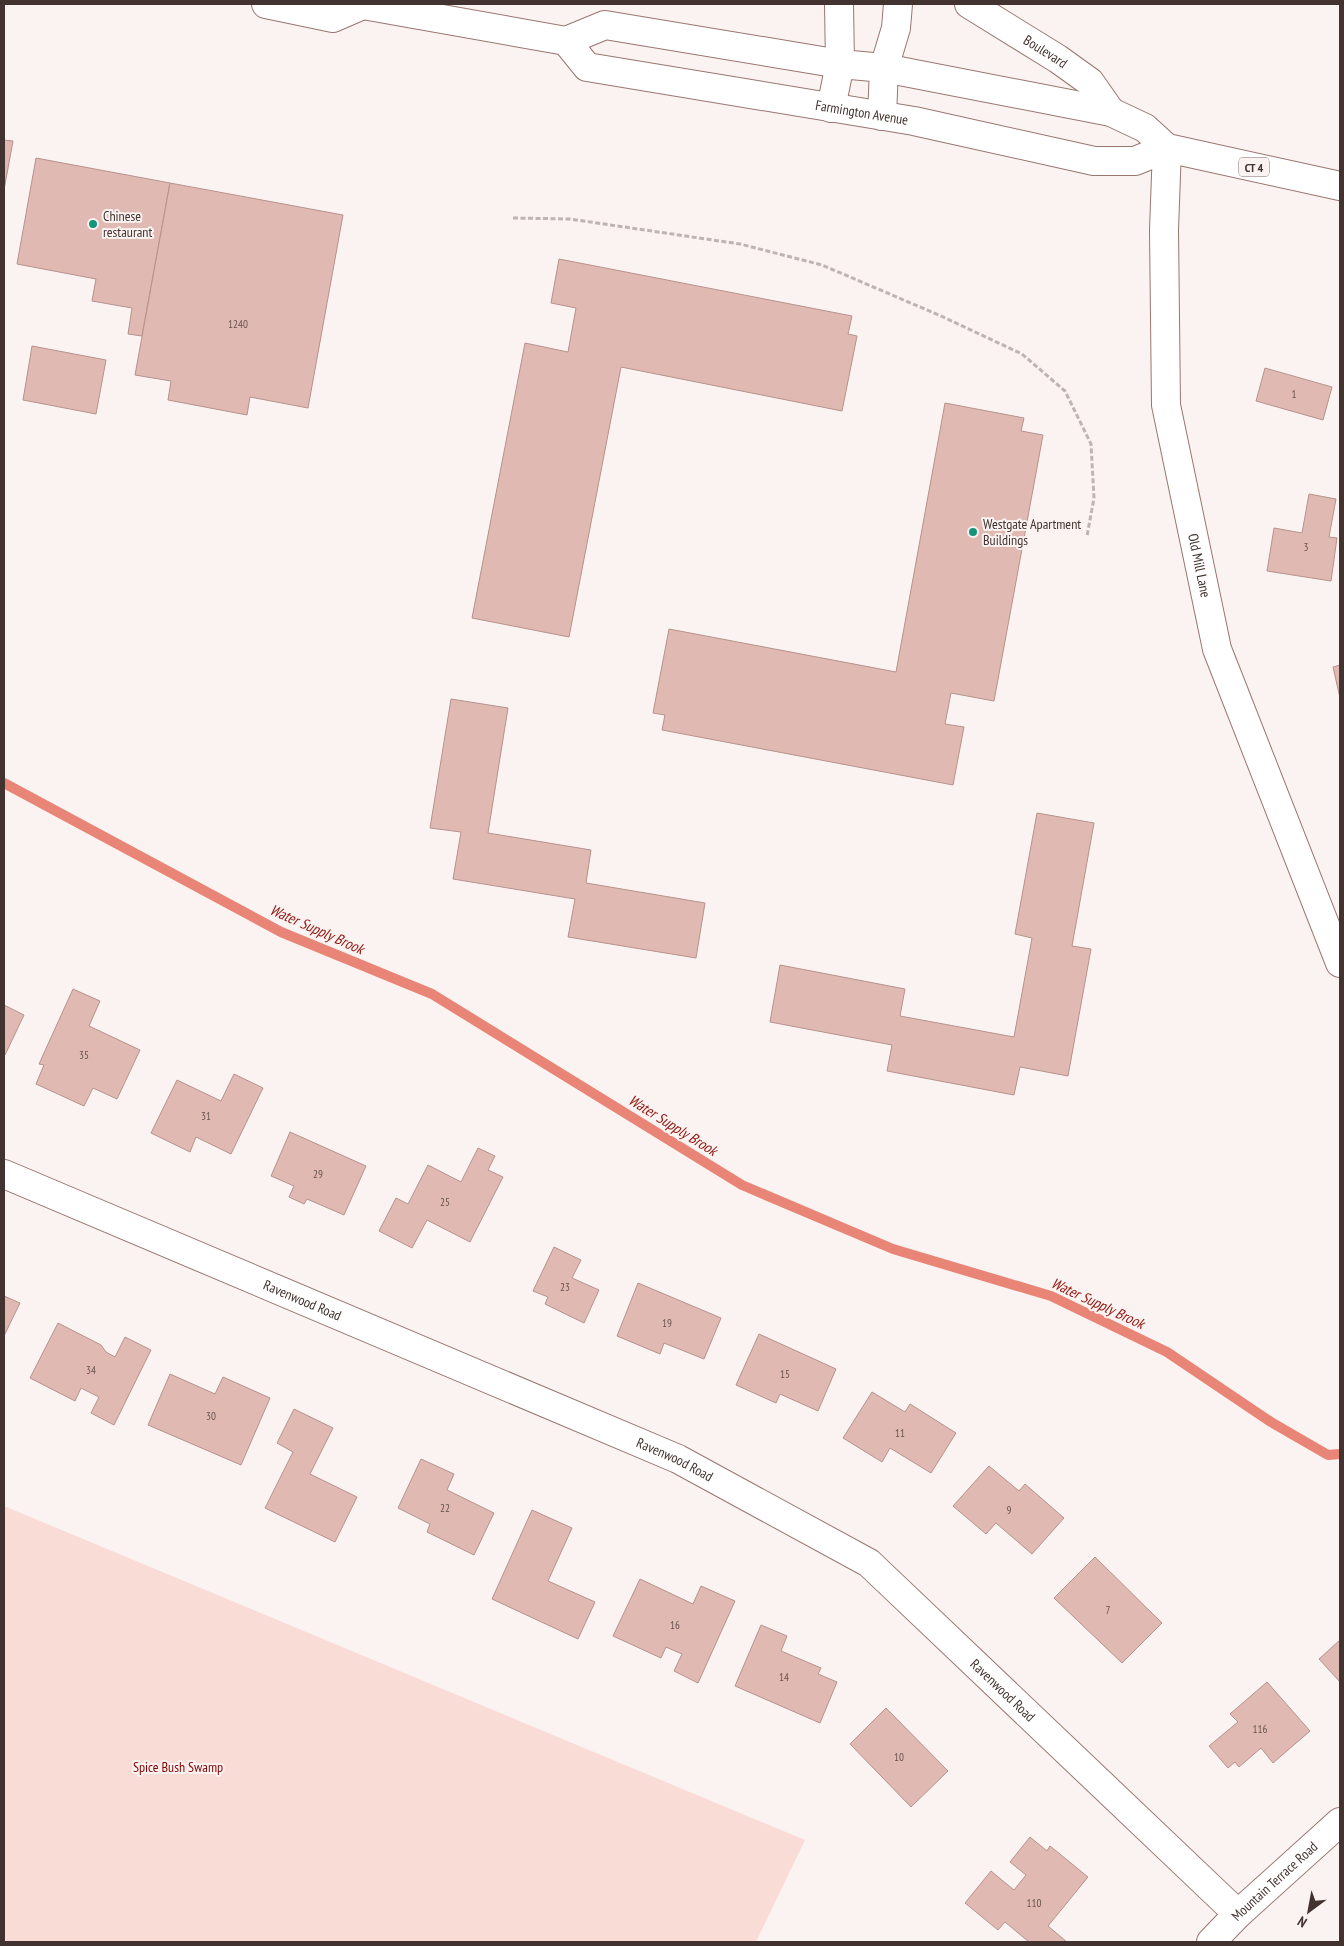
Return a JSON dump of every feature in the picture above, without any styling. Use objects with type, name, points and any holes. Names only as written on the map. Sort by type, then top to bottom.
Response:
[{"type":"street","points":[[266,4],[268,6],[333,18],[362,4],[566,41],[605,24],[840,64],[884,68],[1111,112],[1145,128],[1167,148]]},
{"type":"street","points":[[831,108],[840,64],[839,4]]},
{"type":"street","points":[[882,116],[884,68],[896,28],[898,4]]},
{"type":"street","name":"Boulevard","points":[[969,4],[1090,82],[1111,112]]},
{"type":"street","name":"Farmington Avenue","points":[[566,41],[587,67],[882,116],[1094,161],[1117,163],[1135,161],[1167,148]]},
{"type":"street","name":"CT 4","points":[[1167,148],[1340,186]]},
{"type":"street","name":"Old Mill Lane","points":[[1167,148],[1164,230],[1166,405],[1217,648],[1340,963]]},
{"type":"street","name":"Ravenwood Road","points":[[4,1174],[678,1460],[869,1563],[1238,1914]]},
{"type":"street","name":"Mountain Terrace Road","points":[[1211,1942],[1238,1914],[1340,1822]]},
{"type":"path","points":[[513,218],[570,219],[740,244],[822,265],[941,316],[1022,354],[1065,392],[1091,444],[1094,498],[1086,536]]},
{"type":"green space","name":"Spice Bush Swamp","points":[[4,1506],[805,1840],[756,1942],[4,1942]]},
{"type":"building","points":[[4,140],[13,141],[4,190]]},
{"type":"building","name":"Chinese restaurant","points":[[36,158],[170,183],[142,336],[128,334],[132,308],[92,301],[96,279],[17,264]]},
{"type":"building","points":[[170,183],[343,215],[308,408],[250,397],[247,415],[168,400],[171,381],[135,375]]},
{"type":"building","points":[[559,259],[852,316],[848,334],[857,336],[842,411],[621,367],[569,637],[472,618],[525,343],[568,352],[576,308],[551,303]]},
{"type":"building","points":[[32,346],[106,360],[96,414],[23,400]]},
{"type":"building","points":[[1265,368],[1332,387],[1323,420],[1256,401]]},
{"type":"building","name":"Westgate Apartment Buildings","points":[[945,403],[1024,418],[1021,431],[1043,435],[994,701],[951,693],[945,724],[964,727],[953,785],[662,730],[665,715],[653,713],[669,629],[896,672]]},
{"type":"building","points":[[1309,494],[1336,499],[1329,537],[1337,538],[1331,581],[1267,571],[1274,528],[1302,533]]},
{"type":"building","points":[[1340,665],[1340,698],[1333,667]]},
{"type":"building","points":[[451,699],[508,708],[488,833],[591,850],[586,883],[705,903],[696,958],[568,937],[575,899],[453,879],[461,832],[430,828]]},
{"type":"building","points":[[1037,813],[1094,823],[1072,946],[1091,949],[1068,1076],[1020,1067],[1014,1095],[887,1071],[892,1045],[770,1022],[780,965],[905,989],[900,1016],[1014,1037],[1032,938],[1015,934]]},
{"type":"building","points":[[73,989],[100,1001],[89,1026],[140,1050],[117,1099],[93,1088],[84,1106],[36,1084],[44,1065],[39,1064]]},
{"type":"building","points":[[4,1005],[24,1015],[5,1055],[4,1055]]},
{"type":"building","points":[[234,1074],[263,1088],[231,1154],[196,1137],[190,1152],[151,1133],[177,1080],[221,1101]]},
{"type":"building","points":[[290,1132],[366,1166],[344,1215],[307,1199],[304,1204],[289,1197],[294,1186],[271,1176]]},
{"type":"building","points":[[478,1148],[495,1156],[488,1170],[503,1177],[470,1242],[427,1220],[412,1248],[379,1231],[396,1198],[408,1204],[428,1165],[461,1182]]},
{"type":"building","points":[[554,1247],[581,1260],[572,1278],[599,1290],[584,1323],[545,1304],[548,1297],[533,1291]]},
{"type":"building","points":[[638,1283],[721,1318],[704,1359],[664,1343],[660,1354],[617,1336]]},
{"type":"building","points":[[4,1296],[20,1303],[4,1336]]},
{"type":"building","points":[[58,1323],[101,1345],[106,1352],[115,1357],[125,1337],[151,1350],[114,1425],[91,1413],[99,1397],[81,1388],[75,1401],[30,1378]]},
{"type":"building","points":[[759,1334],[836,1369],[818,1411],[780,1394],[776,1403],[736,1385]]},
{"type":"building","points":[[170,1374],[215,1394],[223,1377],[270,1398],[241,1465],[148,1425]]},
{"type":"building","points":[[872,1392],[905,1412],[910,1404],[956,1433],[931,1473],[890,1448],[882,1462],[843,1438]]},
{"type":"building","points":[[294,1409],[333,1428],[310,1474],[357,1497],[335,1542],[265,1508],[293,1452],[277,1443]]},
{"type":"building","points":[[421,1459],[454,1474],[447,1490],[494,1513],[474,1555],[427,1532],[430,1524],[398,1508]]},
{"type":"building","points":[[989,1466],[1019,1491],[1025,1484],[1064,1518],[1032,1554],[996,1523],[986,1534],[953,1506]]},
{"type":"building","points":[[532,1510],[572,1528],[548,1581],[595,1602],[578,1639],[492,1599]]},
{"type":"building","points":[[1095,1557],[1162,1623],[1122,1663],[1054,1598]]},
{"type":"building","points":[[640,1579],[693,1604],[701,1586],[735,1601],[698,1683],[674,1671],[682,1654],[666,1647],[661,1658],[613,1636]]},
{"type":"building","points":[[761,1625],[787,1636],[781,1651],[821,1668],[818,1674],[837,1682],[820,1723],[735,1686]]},
{"type":"building","points":[[1340,1640],[1340,1682],[1319,1659]]},
{"type":"building","points":[[1267,1682],[1310,1731],[1273,1763],[1261,1748],[1239,1767],[1235,1762],[1228,1768],[1209,1746],[1238,1722],[1230,1714]]},
{"type":"building","points":[[886,1708],[948,1771],[911,1807],[850,1744]]},
{"type":"building","points":[[1030,1837],[1047,1851],[1050,1846],[1088,1877],[1048,1926],[1067,1942],[1029,1942],[1005,1922],[998,1930],[965,1903],[991,1871],[1014,1890],[1026,1875],[1010,1862]]},
{"type":"waterway","name":"Water Supply Brook","points":[[4,783],[281,932],[432,994],[742,1185],[893,1249],[1051,1296],[1167,1352],[1271,1422],[1328,1455],[1340,1454]]},
{"type":"place","name":"Chinese restaurant","points":[[93,224]]},
{"type":"place","name":"Westgate Apartment Buildings","points":[[973,532]]}]
